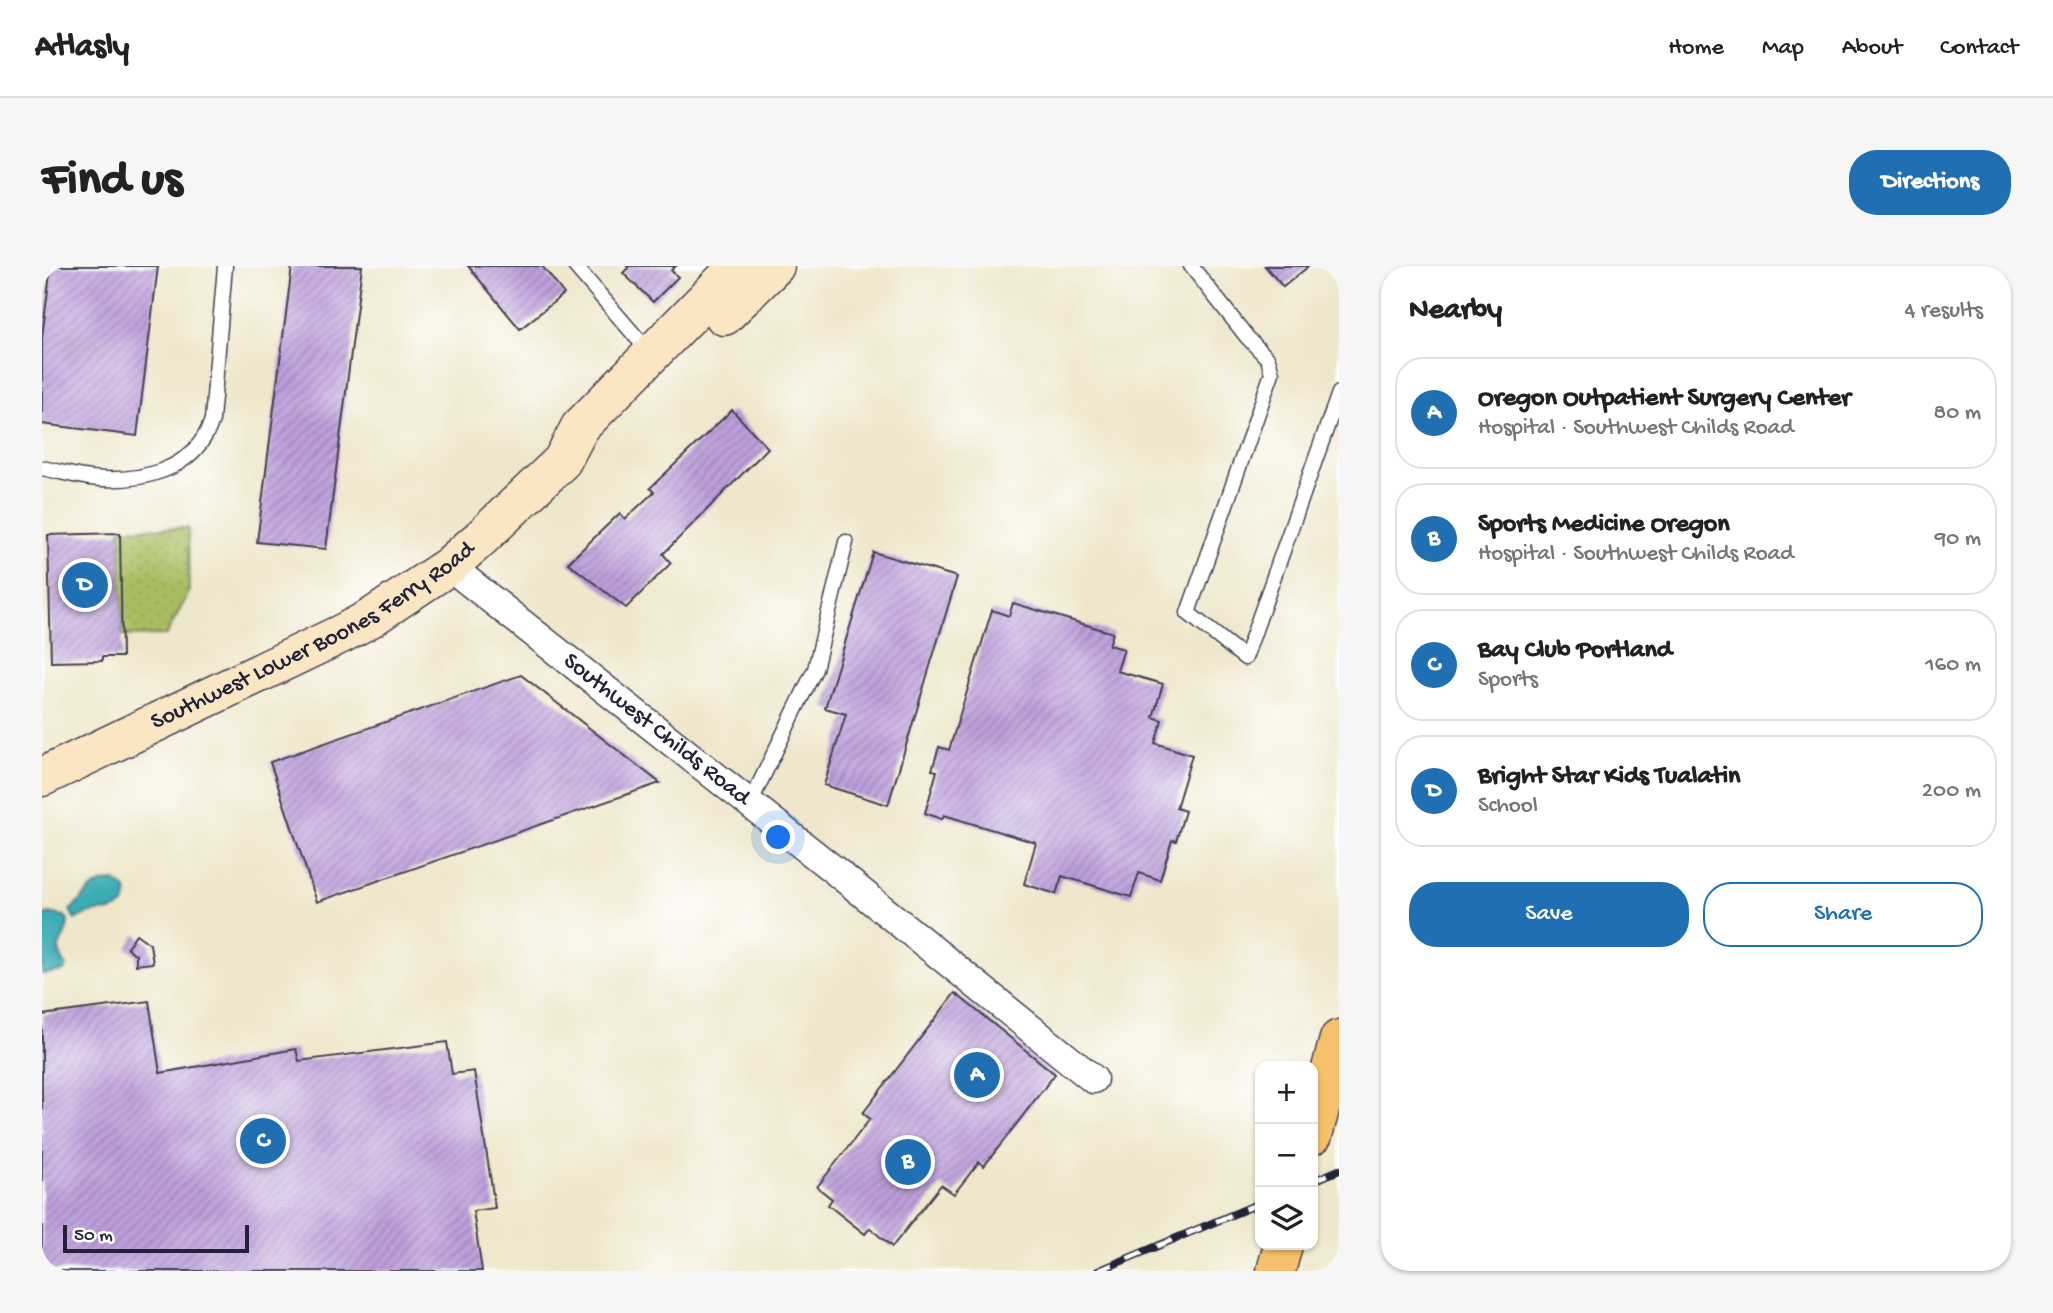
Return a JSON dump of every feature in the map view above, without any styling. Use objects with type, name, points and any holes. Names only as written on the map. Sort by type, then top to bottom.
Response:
[{"type":"highway","points":[[1316,1124],[1339,1039]]},
{"type":"highway","points":[[1276,1271],[1282,1250]]},
{"type":"main road","name":"Southwest Lower Boones Ferry Road","points":[[562,461],[580,428],[738,266]]},
{"type":"main road","name":"Southwest Lower Boones Ferry Road","points":[[42,778],[343,633],[371,618],[449,566],[562,461],[599,444],[775,266]]},
{"type":"street","name":"Southwest Childs Road","points":[[449,566],[750,803],[1093,1079]]},
{"type":"lane","points":[[42,468],[89,478],[122,479],[144,476],[177,465],[206,439],[212,421],[225,266]]},
{"type":"lane","points":[[575,266],[650,354]]},
{"type":"lane","points":[[1191,266],[1247,337],[1268,359],[1272,373],[1188,613],[1245,658],[1339,393]]},
{"type":"lane","points":[[750,803],[815,669],[846,542]]},
{"type":"green space","points":[[188,528],[189,593],[166,635],[122,636],[120,529]]},
{"type":"water","points":[[115,881],[126,889],[124,905],[112,911],[88,914],[75,920],[70,910],[89,891],[99,884]]},
{"type":"water","points":[[49,913],[65,916],[68,920],[66,933],[59,946],[67,966],[64,971],[42,974],[42,915]]},
{"type":"building","points":[[51,266],[158,266],[137,436],[42,424],[42,337]]},
{"type":"building","points":[[292,266],[362,266],[326,549],[257,542]]},
{"type":"building","points":[[468,266],[542,266],[564,294],[520,329]]},
{"type":"building","points":[[627,266],[676,266],[671,270],[678,277],[653,302],[623,273]]},
{"type":"building","points":[[1265,266],[1309,266],[1283,287]]},
{"type":"building","points":[[732,410],[768,448],[663,554],[671,563],[626,608],[568,563],[620,513],[625,519],[654,492],[650,488]]},
{"type":"building","points":[[120,533],[122,657],[102,657],[102,661],[51,662],[48,535]]},
{"type":"building","points":[[873,552],[957,577],[888,805],[824,785],[846,714],[825,708]]},
{"type":"building","points":[[1013,603],[1113,633],[1109,645],[1124,649],[1117,671],[1163,684],[1153,717],[1162,720],[1155,743],[1192,755],[1176,808],[1185,811],[1176,841],[1172,840],[1160,880],[1139,873],[1131,897],[1062,876],[1056,894],[1024,884],[1036,843],[944,815],[942,819],[925,813],[937,771],[932,770],[939,747],[949,750],[992,610],[1009,616]]},
{"type":"building","points":[[521,675],[660,783],[317,902],[270,762]]},
{"type":"building","points":[[136,934],[150,944],[153,963],[136,965],[136,955],[127,948]]},
{"type":"building","points":[[955,993],[1055,1074],[984,1166],[979,1162],[954,1194],[941,1185],[892,1247],[870,1228],[865,1234],[828,1205],[832,1199],[817,1187],[870,1119],[863,1113]]},
{"type":"building","points":[[149,1001],[160,1073],[296,1049],[299,1061],[447,1042],[452,1074],[474,1071],[495,1208],[473,1211],[482,1271],[42,1271],[42,1015]]},
{"type":"railway","points":[[1318,1179],[1339,1170]]},
{"type":"railway","points":[[1098,1271],[1255,1205]]},
{"type":"place","name":"Bright Star Kids Tualatin","points":[[85,585]]},
{"type":"place","name":"Oregon Outpatient Surgery Center","points":[[977,1075]]},
{"type":"place","name":"Bay Club Portland","points":[[263,1141]]},
{"type":"place","name":"Sports Medicine Oregon","points":[[908,1162]]}]
